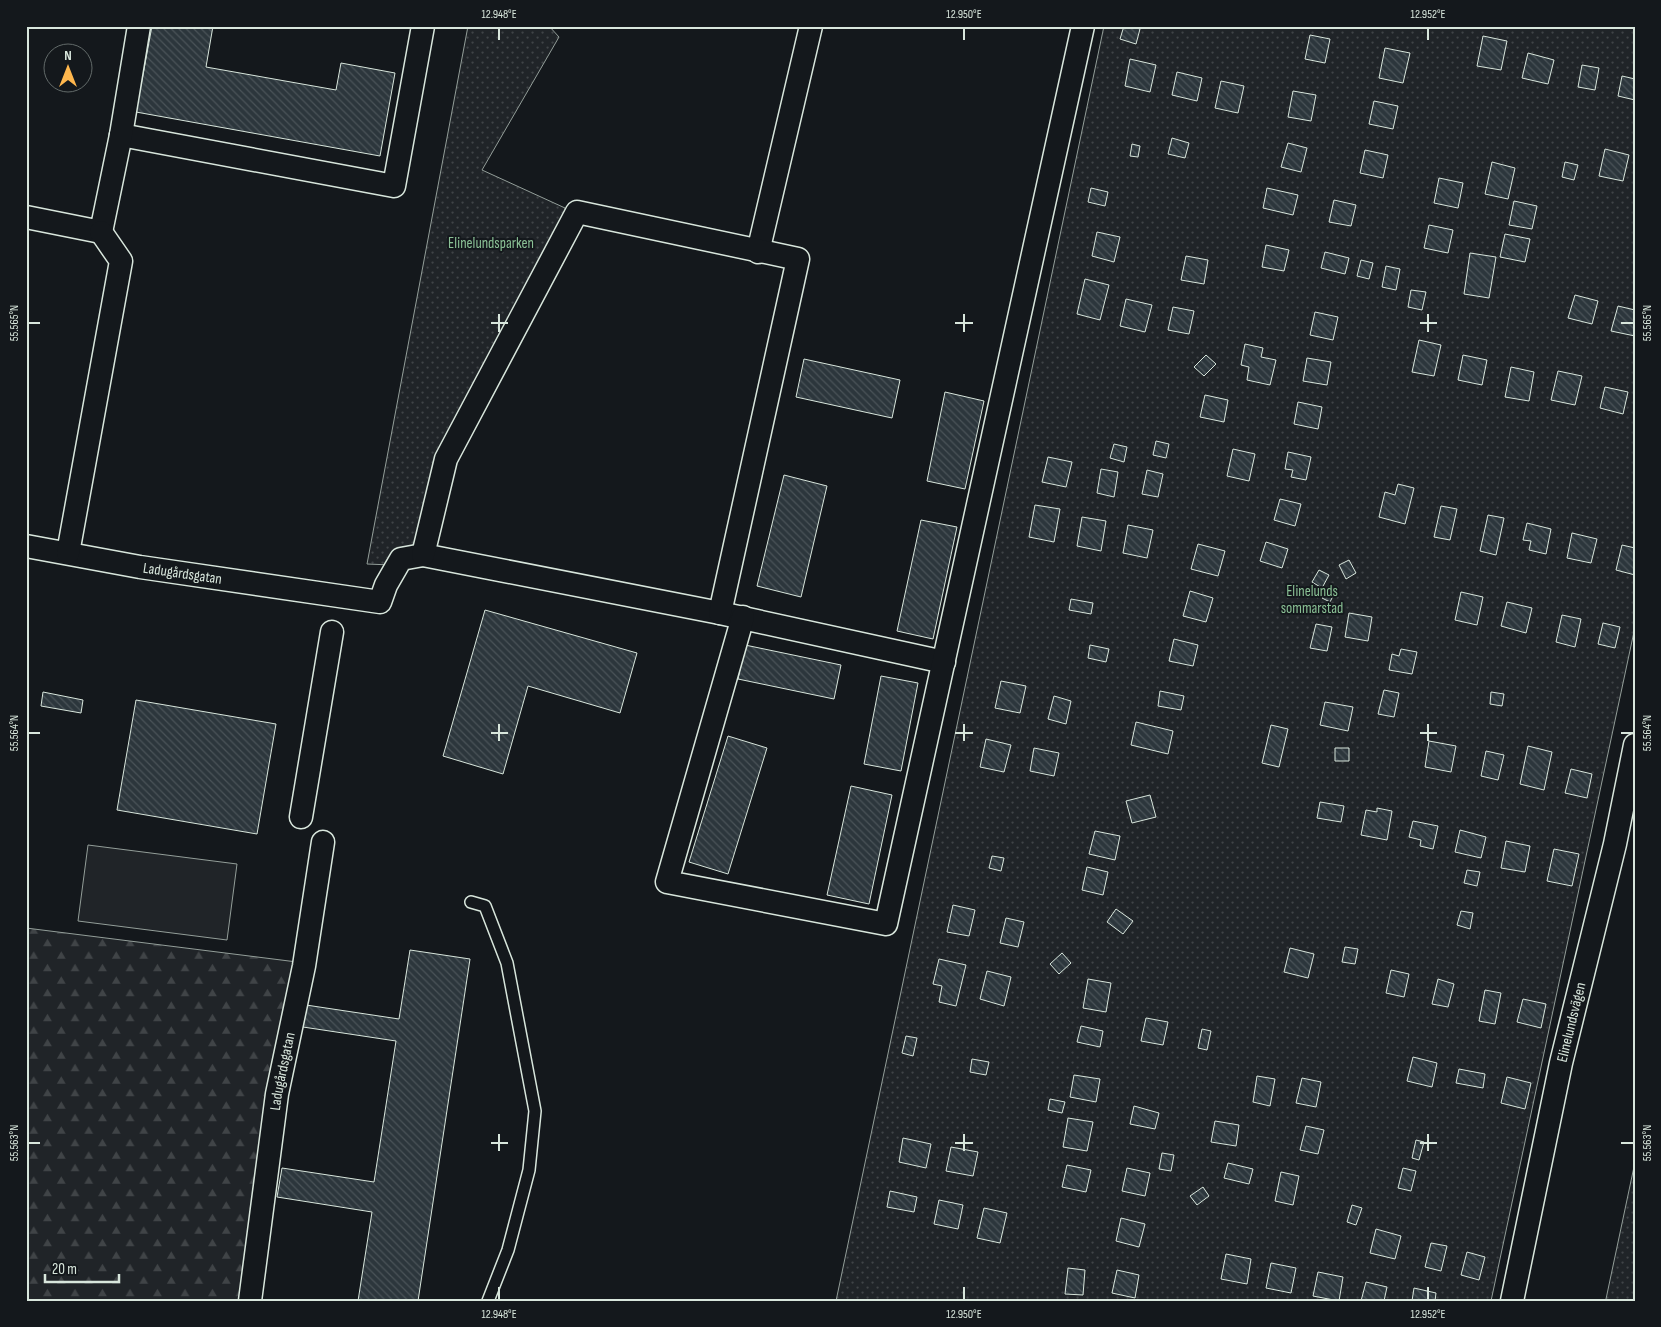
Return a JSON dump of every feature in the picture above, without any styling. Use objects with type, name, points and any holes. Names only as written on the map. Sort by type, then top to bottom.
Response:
[{"type":"street","points":[[101,232],[121,135],[140,26]]},
{"type":"street","points":[[121,135],[394,186],[423,26]]},
{"type":"street","points":[[758,252],[811,26]]},
{"type":"street","points":[[743,618],[667,882],[886,924],[1084,26]]},
{"type":"street","points":[[720,612],[798,259],[577,212],[446,459],[423,555],[720,612],[944,662]]},
{"type":"street","points":[[26,217],[101,232],[121,261],[68,553]]},
{"type":"street","name":"Ladugårdsgatan","points":[[26,546],[140,567],[380,602],[386,585],[402,559],[423,555]]},
{"type":"street","points":[[301,817],[332,632]]},
{"type":"street","name":"Elinelundsvägen","points":[[1512,1301],[1561,1064],[1615,844],[1635,745]]},
{"type":"street","name":"Ladugårdsgatan","points":[[250,1301],[277,1094],[304,966],[323,842]]},
{"type":"lane","points":[[471,902],[485,906],[507,963],[535,1111],[529,1170],[508,1250],[488,1301]]},
{"type":"green space","name":"Elinelundsparken","points":[[468,26],[549,26],[559,37],[482,170],[565,208],[571,231],[482,375],[416,566],[367,564]]},
{"type":"green space","name":"Elinelunds sommarstad","points":[[1104,26],[1635,26],[1635,627],[1491,1301],[836,1301]]},
{"type":"green space","points":[[88,845],[237,864],[227,940],[78,921]]},
{"type":"green space","points":[[26,928],[297,962],[241,1301],[26,1301]]},
{"type":"green space","points":[[1635,1162],[1635,1301],[1606,1301],[1606,1299]]},
{"type":"building","points":[[152,26],[213,26],[206,67],[336,90],[341,63],[395,73],[380,156],[136,112]]},
{"type":"building","points":[[1124,26],[1140,29],[1136,44],[1120,39]]},
{"type":"building","points":[[1310,35],[1330,39],[1325,63],[1305,59]]},
{"type":"building","points":[[1483,36],[1507,41],[1501,70],[1477,66]]},
{"type":"building","points":[[1385,48],[1410,53],[1403,83],[1379,78]]},
{"type":"building","points":[[1528,53],[1554,60],[1548,84],[1522,78]]},
{"type":"building","points":[[1130,59],[1156,65],[1150,92],[1125,86]]},
{"type":"building","points":[[1582,65],[1599,68],[1595,90],[1578,87]]},
{"type":"building","points":[[1177,72],[1202,78],[1197,101],[1172,95]]},
{"type":"building","points":[[1622,76],[1635,79],[1635,100],[1618,96]]},
{"type":"building","points":[[1221,81],[1244,86],[1238,113],[1215,108]]},
{"type":"building","points":[[1293,91],[1316,95],[1311,121],[1288,117]]},
{"type":"building","points":[[1374,101],[1398,106],[1393,129],[1369,124]]},
{"type":"building","points":[[1172,138],[1189,143],[1185,158],[1168,154]]},
{"type":"building","points":[[1288,143],[1307,148],[1301,172],[1281,167]]},
{"type":"building","points":[[1132,144],[1140,146],[1138,157],[1130,156]]},
{"type":"building","points":[[1605,149],[1629,155],[1623,181],[1599,176]]},
{"type":"building","points":[[1365,150],[1388,155],[1383,178],[1360,173]]},
{"type":"building","points":[[1492,162],[1515,168],[1508,199],[1485,194]]},
{"type":"building","points":[[1565,162],[1578,165],[1574,180],[1562,177]]},
{"type":"building","points":[[1439,178],[1463,183],[1458,208],[1434,203]]},
{"type":"building","points":[[1091,188],[1108,192],[1105,206],[1088,202]]},
{"type":"building","points":[[1267,188],[1298,195],[1293,215],[1263,208]]},
{"type":"building","points":[[1334,200],[1356,205],[1351,226],[1329,222]]},
{"type":"building","points":[[1514,201],[1537,206],[1532,229],[1509,225]]},
{"type":"building","points":[[1429,225],[1453,230],[1448,253],[1424,248]]},
{"type":"building","points":[[1097,232],[1120,237],[1114,262],[1092,256]]},
{"type":"building","points":[[1505,234],[1530,239],[1525,262],[1500,257]]},
{"type":"building","points":[[1266,245],[1289,250],[1284,271],[1262,267]]},
{"type":"building","points":[[1325,252],[1349,258],[1345,274],[1321,268]]},
{"type":"building","points":[[1470,253],[1496,257],[1489,298],[1464,294]]},
{"type":"building","points":[[1186,256],[1208,260],[1204,284],[1181,280]]},
{"type":"building","points":[[1361,260],[1373,263],[1369,279],[1357,276]]},
{"type":"building","points":[[1386,266],[1400,269],[1396,290],[1382,287]]},
{"type":"building","points":[[1085,279],[1109,285],[1100,320],[1077,314]]},
{"type":"building","points":[[1411,290],[1426,292],[1422,310],[1408,307]]},
{"type":"building","points":[[1575,295],[1598,301],[1592,324],[1568,318]]},
{"type":"building","points":[[1126,299],[1152,305],[1145,332],[1120,326]]},
{"type":"building","points":[[1618,306],[1635,310],[1635,336],[1611,331]]},
{"type":"building","points":[[1173,307],[1194,311],[1189,334],[1168,330]]},
{"type":"building","points":[[1315,312],[1338,317],[1333,340],[1310,335]]},
{"type":"building","points":[[1419,340],[1441,345],[1434,376],[1412,372]]},
{"type":"building","points":[[1245,344],[1263,348],[1261,357],[1276,360],[1270,385],[1247,380],[1249,367],[1241,365]]},
{"type":"building","points":[[1206,355],[1216,364],[1204,376],[1194,367]]},
{"type":"building","points":[[1463,355],[1487,360],[1482,385],[1458,380]]},
{"type":"building","points":[[1307,358],[1331,362],[1327,385],[1303,381]]},
{"type":"building","points":[[804,359],[900,380],[892,418],[796,397]]},
{"type":"building","points":[[1511,367],[1534,372],[1529,401],[1505,397]]},
{"type":"building","points":[[1558,371],[1582,376],[1575,405],[1551,400]]},
{"type":"building","points":[[1605,387],[1628,392],[1623,414],[1600,408]]},
{"type":"building","points":[[945,392],[984,401],[965,489],[927,481]]},
{"type":"building","points":[[1205,395],[1228,400],[1224,422],[1200,417]]},
{"type":"building","points":[[1298,402],[1322,407],[1318,429],[1294,424]]},
{"type":"building","points":[[1156,441],[1169,444],[1166,458],[1153,455]]},
{"type":"building","points":[[1114,444],[1127,447],[1124,462],[1110,458]]},
{"type":"building","points":[[1233,449],[1255,454],[1249,481],[1227,476]]},
{"type":"building","points":[[1288,452],[1311,457],[1306,480],[1291,477],[1293,470],[1285,469]]},
{"type":"building","points":[[1048,457],[1072,462],[1066,487],[1042,482]]},
{"type":"building","points":[[1101,469],[1118,472],[1114,497],[1097,493]]},
{"type":"building","points":[[1147,470],[1163,474],[1158,497],[1142,494]]},
{"type":"building","points":[[784,475],[827,486],[801,597],[757,586]]},
{"type":"building","points":[[1398,484],[1414,488],[1405,524],[1379,517],[1385,492],[1395,495]]},
{"type":"building","points":[[1280,499],[1301,504],[1295,526],[1274,520]]},
{"type":"building","points":[[1035,505],[1060,509],[1054,542],[1029,537]]},
{"type":"building","points":[[1441,506],[1457,509],[1450,540],[1434,537]]},
{"type":"building","points":[[1488,515],[1504,518],[1496,555],[1480,551]]},
{"type":"building","points":[[1082,517],[1106,521],[1101,551],[1077,546]]},
{"type":"building","points":[[921,520],[957,527],[933,639],[897,631]]},
{"type":"building","points":[[1527,523],[1551,529],[1546,554],[1529,550],[1531,541],[1523,540]]},
{"type":"building","points":[[1128,525],[1153,530],[1147,558],[1123,553]]},
{"type":"building","points":[[1572,533],[1597,539],[1591,563],[1567,558]]},
{"type":"building","points":[[1266,542],[1288,549],[1282,568],[1260,561]]},
{"type":"building","points":[[1198,544],[1225,551],[1218,576],[1191,569]]},
{"type":"building","points":[[1622,545],[1635,548],[1635,575],[1616,570]]},
{"type":"building","points":[[1349,560],[1356,573],[1346,579],[1339,565]]},
{"type":"building","points":[[1319,570],[1329,575],[1322,588],[1312,582]]},
{"type":"building","points":[[1328,587],[1336,590],[1330,602],[1322,598]]},
{"type":"building","points":[[1190,591],[1213,598],[1206,622],[1183,616]]},
{"type":"building","points":[[1461,592],[1483,597],[1477,625],[1455,620]]},
{"type":"building","points":[[1071,599],[1093,603],[1091,614],[1069,610]]},
{"type":"building","points":[[1507,602],[1532,608],[1526,633],[1501,626]]},
{"type":"building","points":[[485,610],[637,653],[620,713],[528,686],[503,774],[443,756]]},
{"type":"building","points":[[1349,613],[1372,617],[1368,641],[1345,637]]},
{"type":"building","points":[[1562,615],[1581,619],[1575,647],[1556,642]]},
{"type":"building","points":[[1603,623],[1620,627],[1615,648],[1598,644]]},
{"type":"building","points":[[1316,624],[1332,627],[1327,651],[1310,648]]},
{"type":"building","points":[[1174,639],[1198,645],[1193,666],[1169,661]]},
{"type":"building","points":[[745,645],[841,665],[834,699],[738,679]]},
{"type":"building","points":[[1090,645],[1109,649],[1106,662],[1088,658]]},
{"type":"building","points":[[1401,649],[1417,652],[1412,674],[1389,670],[1392,654],[1399,656]]},
{"type":"building","points":[[881,676],[918,683],[901,771],[864,764]]},
{"type":"building","points":[[1001,681],[1026,686],[1020,713],[995,708]]},
{"type":"building","points":[[1384,690],[1399,693],[1394,717],[1378,714]]},
{"type":"building","points":[[1160,691],[1184,696],[1181,710],[1158,706]]},
{"type":"building","points":[[43,692],[83,700],[81,713],[41,706]]},
{"type":"building","points":[[1491,692],[1504,694],[1502,706],[1490,704]]},
{"type":"building","points":[[1054,696],[1071,701],[1066,724],[1048,719]]},
{"type":"building","points":[[136,700],[276,724],[257,834],[117,810]]},
{"type":"building","points":[[1325,702],[1353,707],[1348,731],[1320,725]]},
{"type":"building","points":[[1136,722],[1173,731],[1168,754],[1131,745]]},
{"type":"building","points":[[1271,725],[1288,729],[1279,767],[1262,763]]},
{"type":"building","points":[[728,736],[767,748],[728,874],[689,862]]},
{"type":"building","points":[[986,739],[1011,745],[1004,772],[980,767]]},
{"type":"building","points":[[1429,741],[1456,746],[1451,772],[1425,767]]},
{"type":"building","points":[[1528,746],[1552,752],[1544,790],[1520,784]]},
{"type":"building","points":[[1034,748],[1059,753],[1054,776],[1030,771]]},
{"type":"building","points":[[1335,748],[1349,748],[1349,761],[1335,761]]},
{"type":"building","points":[[1486,751],[1504,755],[1498,780],[1481,776]]},
{"type":"building","points":[[1571,769],[1592,774],[1587,798],[1565,793]]},
{"type":"building","points":[[851,786],[892,795],[869,904],[827,895]]},
{"type":"building","points":[[1150,795],[1156,817],[1132,823],[1126,801]]},
{"type":"building","points":[[1320,802],[1344,806],[1341,822],[1317,818]]},
{"type":"building","points":[[1377,808],[1392,811],[1387,840],[1361,835],[1366,810],[1377,812]]},
{"type":"building","points":[[1413,821],[1438,826],[1433,849],[1420,846],[1421,840],[1409,837]]},
{"type":"building","points":[[1460,830],[1486,837],[1481,858],[1455,852]]},
{"type":"building","points":[[1095,831],[1120,836],[1115,860],[1089,854]]},
{"type":"building","points":[[1506,841],[1530,846],[1525,872],[1501,868]]},
{"type":"building","points":[[1554,849],[1579,854],[1572,886],[1547,881]]},
{"type":"building","points":[[992,856],[1004,858],[1001,871],[989,868]]},
{"type":"building","points":[[1087,867],[1108,872],[1103,895],[1082,890]]},
{"type":"building","points":[[1467,870],[1480,872],[1477,886],[1464,883]]},
{"type":"building","points":[[953,905],[975,910],[969,936],[947,932]]},
{"type":"building","points":[[1116,909],[1133,921],[1123,934],[1107,922]]},
{"type":"building","points":[[1461,911],[1473,913],[1470,929],[1457,925]]},
{"type":"building","points":[[1006,918],[1024,922],[1018,947],[1000,943]]},
{"type":"building","points":[[1345,947],[1358,949],[1355,964],[1342,962]]},
{"type":"building","points":[[1290,948],[1314,954],[1308,978],[1284,972]]},
{"type":"building","points":[[410,950],[470,959],[418,1301],[358,1301],[372,1212],[277,1197],[282,1168],[374,1182],[396,1041],[303,1027],[306,1005],[399,1019]]},
{"type":"building","points":[[1062,953],[1071,963],[1059,974],[1050,964]]},
{"type":"building","points":[[939,959],[966,965],[956,1006],[939,1002],[942,986],[933,984]]},
{"type":"building","points":[[1391,970],[1409,974],[1404,997],[1386,993]]},
{"type":"building","points":[[987,971],[1011,977],[1004,1006],[980,999]]},
{"type":"building","points":[[1088,979],[1111,983],[1106,1012],[1083,1008]]},
{"type":"building","points":[[1438,979],[1454,984],[1448,1007],[1432,1004]]},
{"type":"building","points":[[1485,990],[1501,993],[1495,1024],[1479,1021]]},
{"type":"building","points":[[1523,999],[1546,1004],[1541,1028],[1517,1022]]},
{"type":"building","points":[[1146,1018],[1168,1022],[1163,1045],[1141,1041]]},
{"type":"building","points":[[1081,1026],[1103,1031],[1100,1047],[1077,1042]]},
{"type":"building","points":[[1202,1029],[1211,1031],[1207,1050],[1198,1048]]},
{"type":"building","points":[[906,1036],[917,1038],[913,1056],[902,1053]]},
{"type":"building","points":[[1413,1057],[1437,1063],[1432,1087],[1407,1081]]},
{"type":"building","points":[[972,1059],[989,1062],[986,1075],[970,1072]]},
{"type":"building","points":[[1459,1069],[1485,1074],[1483,1088],[1456,1083]]},
{"type":"building","points":[[1074,1075],[1100,1079],[1096,1102],[1070,1097]]},
{"type":"building","points":[[1257,1076],[1275,1079],[1270,1106],[1253,1102]]},
{"type":"building","points":[[1507,1077],[1531,1083],[1525,1109],[1501,1103]]},
{"type":"building","points":[[1302,1078],[1321,1082],[1316,1107],[1296,1103]]},
{"type":"building","points":[[1050,1099],[1065,1102],[1062,1113],[1048,1110]]},
{"type":"building","points":[[1134,1106],[1159,1113],[1155,1129],[1130,1124]]},
{"type":"building","points":[[1068,1118],[1093,1122],[1087,1151],[1063,1147]]},
{"type":"building","points":[[1215,1121],[1239,1125],[1236,1146],[1211,1142]]},
{"type":"building","points":[[1306,1126],[1324,1130],[1318,1154],[1300,1150]]},
{"type":"building","points":[[903,1138],[931,1144],[926,1168],[899,1162]]},
{"type":"building","points":[[1416,1140],[1424,1142],[1419,1160],[1412,1158]]},
{"type":"building","points":[[951,1147],[978,1152],[973,1176],[946,1171]]},
{"type":"building","points":[[1162,1153],[1174,1155],[1171,1171],[1159,1169]]},
{"type":"building","points":[[1228,1163],[1253,1169],[1249,1184],[1224,1178]]},
{"type":"building","points":[[1067,1165],[1091,1170],[1086,1192],[1062,1187]]},
{"type":"building","points":[[1127,1168],[1150,1173],[1145,1196],[1122,1191]]},
{"type":"building","points":[[1403,1168],[1416,1171],[1411,1191],[1398,1188]]},
{"type":"building","points":[[1281,1172],[1299,1176],[1293,1205],[1275,1201]]},
{"type":"building","points":[[1203,1187],[1209,1196],[1197,1205],[1190,1196]]},
{"type":"building","points":[[890,1191],[917,1197],[914,1212],[887,1207]]},
{"type":"building","points":[[939,1200],[963,1205],[958,1229],[934,1224]]},
{"type":"building","points":[[1352,1205],[1362,1208],[1356,1225],[1347,1222]]},
{"type":"building","points":[[984,1208],[1007,1213],[1000,1243],[977,1238]]},
{"type":"building","points":[[1121,1218],[1145,1224],[1139,1247],[1116,1241]]},
{"type":"building","points":[[1376,1229],[1401,1236],[1395,1259],[1370,1253]]},
{"type":"building","points":[[1431,1243],[1447,1246],[1441,1271],[1425,1267]]},
{"type":"building","points":[[1467,1252],[1485,1257],[1479,1280],[1461,1275]]},
{"type":"building","points":[[1226,1254],[1251,1259],[1247,1284],[1221,1279]]},
{"type":"building","points":[[1271,1263],[1296,1268],[1291,1293],[1266,1288]]},
{"type":"building","points":[[1068,1268],[1085,1270],[1083,1295],[1065,1294]]},
{"type":"building","points":[[1117,1270],[1139,1275],[1135,1298],[1112,1293]]},
{"type":"building","points":[[1318,1272],[1343,1277],[1339,1301],[1313,1296]]},
{"type":"building","points":[[1366,1282],[1387,1287],[1384,1301],[1361,1301]]},
{"type":"building","points":[[1414,1288],[1436,1293],[1435,1301],[1412,1301]]}]
